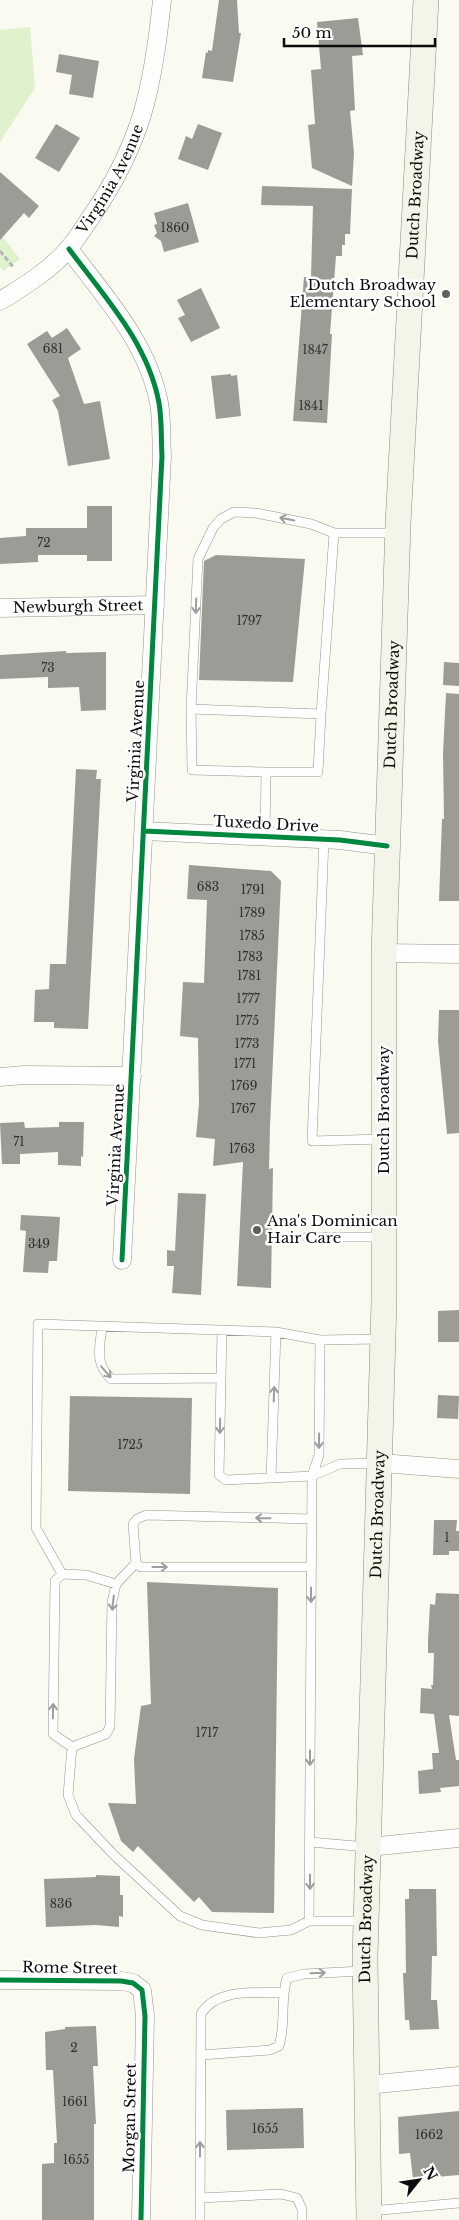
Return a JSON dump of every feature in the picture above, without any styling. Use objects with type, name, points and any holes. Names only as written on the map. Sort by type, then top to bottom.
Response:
[{"type":"main road","name":"Dutch Broadway","points":[[369,2216],[365,1971],[381,1463],[384,1237],[384,953],[398,533],[426,0]]},
{"type":"street","name":"Virginia Avenue","points":[[122,1260],[162,456],[159,403],[149,370],[130,330],[69,249],[112,187],[130,152],[142,118],[156,59],[162,0]]},
{"type":"street","points":[[0,301],[30,283],[69,249]]},
{"type":"street","name":"Newburgh Street","points":[[0,608],[155,605]]},
{"type":"street","name":"Tuxedo Drive","points":[[144,831],[324,839],[387,846]]},
{"type":"street","points":[[384,953],[459,954]]},
{"type":"street","points":[[0,1078],[24,1075],[132,1076]]},
{"type":"street","points":[[381,1463],[459,1469]]},
{"type":"street","points":[[369,1847],[459,1838]]},
{"type":"street","name":"Rome Street","points":[[0,1980],[121,1981],[133,1983],[142,1990],[145,2016]]},
{"type":"street","name":"Morgan Street","points":[[141,2220],[145,2016]]},
{"type":"street","points":[[367,2084],[459,2076]]},
{"type":"lane","points":[[334,533],[318,772],[192,770],[191,709],[198,559],[213,528],[221,519],[234,512],[256,513],[311,524],[334,533],[398,533]]},
{"type":"lane","points":[[191,709],[321,714]]},
{"type":"lane","points":[[265,836],[266,772]]},
{"type":"lane","points":[[324,839],[312,1141],[384,1139]]},
{"type":"lane","points":[[307,1237],[384,1237]]},
{"type":"lane","points":[[62,1574],[36,1528],[38,1324],[276,1332],[320,1340],[383,1339]]},
{"type":"lane","points":[[102,1326],[99,1358],[101,1368],[111,1379],[221,1378]]},
{"type":"lane","points":[[222,1330],[220,1475],[226,1480],[312,1476],[340,1464],[381,1463]]},
{"type":"lane","points":[[271,1478],[276,1332]]},
{"type":"lane","points":[[310,1921],[312,1476],[319,1455],[320,1340]]},
{"type":"lane","points":[[311,1566],[141,1567],[136,1563],[133,1524],[137,1519],[146,1515],[312,1520]]},
{"type":"lane","points":[[72,1747],[106,1734],[110,1727],[112,1602],[116,1584],[136,1563]]},
{"type":"lane","points":[[72,1747],[52,1734],[54,1582],[62,1574],[86,1575],[116,1584]]},
{"type":"lane","points":[[72,1747],[68,1795],[76,1815],[101,1842],[180,1916],[202,1925],[259,1933],[291,1930],[310,1921],[366,1921]]},
{"type":"lane","points":[[310,1842],[369,1847]]},
{"type":"lane","points":[[200,2056],[270,2050],[279,2046],[282,2036],[284,1992],[287,1978],[292,1975],[365,1971]]},
{"type":"lane","points":[[200,2220],[201,2014],[207,2004],[224,1995],[284,1992]]},
{"type":"lane","points":[[200,2198],[281,2194],[297,2198],[302,2209],[302,2220]]},
{"type":"lane","points":[[369,2216],[459,2203]]},
{"type":"path","points":[[0,250],[14,268]]},
{"type":"green space","points":[[30,27],[35,88],[0,142],[0,30]]},
{"type":"green space","points":[[0,233],[20,259],[3,271],[0,267]]},
{"type":"building","points":[[219,0],[237,0],[239,33],[241,33],[233,82],[202,78],[206,52],[208,53],[208,50],[212,51]]},
{"type":"building","points":[[358,18],[363,55],[352,56],[355,110],[350,111],[354,153],[352,186],[312,168],[308,125],[315,124],[311,70],[321,69],[317,22]]},
{"type":"building","points":[[59,54],[99,61],[93,98],[69,94],[72,75],[56,72]]},
{"type":"building","points":[[56,124],[80,138],[59,172],[35,158]]},
{"type":"building","points":[[198,124],[222,133],[208,170],[178,159],[186,136],[192,139]]},
{"type":"building","points":[[0,172],[39,206],[29,218],[24,213],[0,240]]},
{"type":"building","points":[[262,186],[352,189],[350,234],[345,234],[342,256],[336,256],[330,334],[332,334],[327,423],[293,421],[304,277],[311,277],[313,206],[261,205]]},
{"type":"building","points":[[188,203],[199,242],[164,252],[161,241],[154,236],[157,233],[154,225],[157,224],[154,213]]},
{"type":"building","points":[[201,288],[220,328],[191,342],[178,318],[185,315],[177,300]]},
{"type":"building","points":[[67,328],[81,349],[68,358],[84,404],[100,401],[110,459],[68,466],[58,411],[52,400],[60,396],[27,344],[47,331],[52,338]]},
{"type":"building","points":[[231,374],[231,376],[237,375],[241,416],[216,419],[211,376]]},
{"type":"building","points":[[87,506],[112,506],[112,561],[87,561],[87,555],[38,555],[38,562],[0,564],[0,538],[26,536],[26,528],[87,528]]},
{"type":"building","points":[[216,555],[305,559],[293,682],[199,680],[204,561]]},
{"type":"building","points":[[66,651],[66,653],[106,652],[106,710],[81,711],[79,687],[48,688],[48,677],[0,679],[0,655]]},
{"type":"building","points":[[444,662],[459,663],[459,686],[443,685]]},
{"type":"building","points":[[446,693],[459,694],[459,901],[439,901],[442,819],[444,819],[443,753]]},
{"type":"building","points":[[76,769],[97,770],[96,779],[101,779],[88,1029],[54,1028],[54,1022],[34,1022],[35,990],[49,989],[50,964],[66,964]]},
{"type":"building","points":[[189,865],[271,871],[281,881],[270,1126],[269,1169],[273,1168],[271,1288],[237,1286],[243,1162],[213,1166],[215,1139],[196,1137],[199,1104],[198,1038],[180,1036],[183,982],[204,983],[207,900],[187,899]]},
{"type":"building","points":[[439,1010],[459,1010],[459,1133],[447,1134],[438,1041]]},
{"type":"building","points":[[24,1122],[25,1128],[59,1127],[59,1122],[84,1122],[81,1166],[58,1165],[58,1152],[20,1154],[20,1164],[2,1164],[0,1123]]},
{"type":"building","points":[[178,1193],[206,1194],[201,1295],[172,1293],[174,1266],[167,1266],[167,1250],[175,1251]]},
{"type":"building","points":[[21,1215],[60,1217],[57,1261],[49,1261],[48,1273],[23,1272],[26,1231],[20,1230]]},
{"type":"building","points":[[459,1310],[459,1342],[438,1342],[438,1311]]},
{"type":"building","points":[[438,1395],[459,1396],[458,1419],[437,1418]]},
{"type":"building","points":[[70,1396],[192,1398],[190,1494],[68,1491]]},
{"type":"building","points":[[434,1520],[457,1520],[456,1531],[459,1531],[459,1551],[449,1551],[449,1555],[433,1555]]},
{"type":"building","points":[[147,1582],[278,1588],[274,1913],[212,1912],[199,1897],[194,1902],[138,1846],[133,1852],[121,1841],[108,1803],[136,1804],[134,1759],[141,1706],[151,1704]]},
{"type":"building","points":[[436,1593],[459,1594],[459,1716],[449,1715],[456,1760],[459,1760],[459,1786],[440,1788],[441,1792],[419,1794],[418,1771],[433,1769],[432,1753],[439,1753],[434,1714],[420,1713],[421,1688],[432,1689],[431,1685],[433,1685],[434,1653],[428,1653],[428,1641],[430,1604],[435,1605]]},
{"type":"building","points":[[96,1875],[120,1876],[120,1895],[123,1895],[123,1917],[119,1916],[119,1927],[96,1925],[46,1927],[44,1879],[96,1877]]},
{"type":"building","points":[[409,1889],[436,1889],[437,1956],[432,1956],[431,2000],[437,2000],[439,2029],[410,2030],[409,2020],[405,2020],[403,1973],[406,1973],[405,1899],[409,1899]]},
{"type":"building","points":[[96,2026],[98,2066],[93,2066],[96,2124],[94,2124],[94,2220],[42,2220],[42,2164],[54,2163],[54,2143],[57,2143],[53,2070],[46,2070],[45,2032],[65,2029],[65,2027]]},
{"type":"building","points":[[303,2108],[304,2148],[227,2150],[226,2110]]},
{"type":"building","points":[[459,2111],[459,2175],[413,2179],[410,2153],[399,2154],[398,2117]]},
{"type":"cycle path","points":[[69,249],[135,340],[153,381],[159,403],[161,423],[162,456],[122,1260]]},
{"type":"cycle path","points":[[144,831],[340,840],[387,846]]},
{"type":"cycle path","points":[[0,1980],[121,1981],[133,1983],[142,1990],[145,2016],[141,2220]]},
{"type":"place","name":"Dutch Broadway Elementary School","points":[[446,294]]},
{"type":"place","name":"Ana's Dominican Hair Care","points":[[257,1230]]}]
